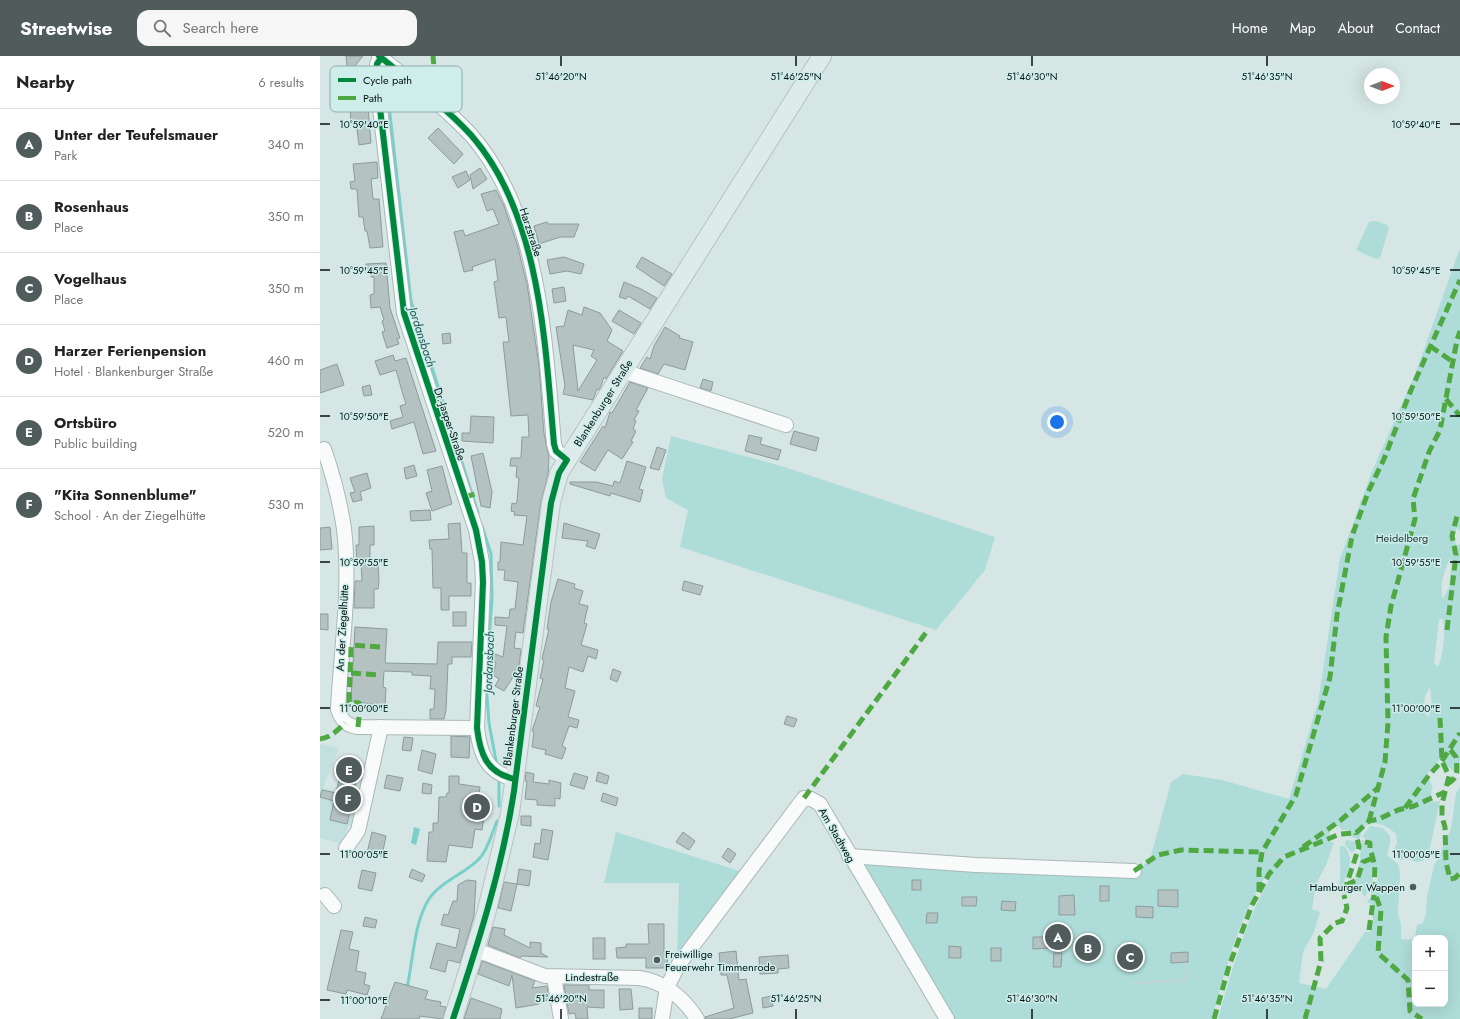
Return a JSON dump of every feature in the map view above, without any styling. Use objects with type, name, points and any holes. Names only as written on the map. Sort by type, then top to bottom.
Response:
[{"type":"main road","name":"Blankenburger Straße","points":[[453,1019],[476,950],[501,858],[511,778],[551,503],[557,480],[567,460],[822,56]]},
{"type":"street","name":"Harzstraße","points":[[380,57],[391,66]]},
{"type":"street","name":"Dr.-Jasper-Straße","points":[[380,112],[403,307],[409,331],[476,530],[482,562],[483,582],[477,728],[480,748],[483,757],[493,768],[511,778]]},
{"type":"street","name":"Harzstraße","points":[[446,112],[471,135],[491,163],[505,190],[519,223],[533,271],[545,339],[554,444],[556,451],[567,460]]},
{"type":"street","points":[[623,372],[786,425]]},
{"type":"street","name":"An der Ziegelhütte","points":[[324,449],[340,506],[345,553],[345,592],[338,709],[341,718],[350,726],[477,728]]},
{"type":"street","points":[[346,848],[358,831],[381,727]]},
{"type":"street","name":"Am Stadtweg","points":[[667,988],[680,964],[804,798],[811,799],[820,804],[849,856],[947,1019]]},
{"type":"street","points":[[849,856],[976,865],[1134,871]]},
{"type":"street","name":"Lindestraße","points":[[476,950],[536,974],[554,977],[639,978],[653,981],[667,988],[684,1003],[697,1019]]},
{"type":"street","points":[[554,977],[561,1019]]},
{"type":"street","points":[[662,1019],[667,988]]},
{"type":"path","points":[[1361,841],[1365,842]]},
{"type":"path","points":[[1262,852],[1284,857]]},
{"type":"path","points":[[1134,982],[1187,980],[1187,964]]},
{"type":"shaded area","points":[[320,744],[339,748],[323,788],[359,797],[352,826],[348,826],[343,844],[320,838]]},
{"type":"green space","points":[[1376,221],[1387,225],[1389,228],[1380,258],[1376,259],[1356,250],[1369,222]]},
{"type":"green space","name":"Heidelberg","points":[[1460,248],[1460,531],[1457,528],[1454,535],[1456,546],[1460,544],[1460,775],[1439,760],[1427,774],[1432,786],[1431,797],[1422,803],[1440,801],[1429,852],[1423,861],[1413,861],[1406,855],[1402,860],[1396,857],[1393,851],[1397,843],[1396,834],[1381,824],[1368,824],[1364,827],[1359,839],[1352,837],[1347,830],[1342,830],[1339,826],[1330,827],[1329,841],[1334,843],[1326,865],[1316,884],[1312,909],[1320,912],[1314,932],[1303,952],[1299,983],[1326,989],[1365,932],[1370,932],[1373,919],[1373,905],[1367,902],[1377,888],[1378,869],[1375,866],[1374,876],[1365,897],[1359,890],[1352,891],[1360,861],[1361,843],[1366,843],[1367,839],[1362,837],[1370,826],[1383,828],[1390,836],[1387,855],[1398,864],[1400,872],[1398,914],[1401,924],[1401,939],[1408,940],[1412,938],[1412,1007],[1448,1007],[1448,935],[1415,935],[1417,925],[1423,923],[1434,866],[1451,829],[1456,793],[1460,787],[1460,1019],[1218,1019],[1246,930],[1260,896],[1269,880],[1265,877],[1247,910],[1233,946],[1212,1019],[938,1019],[847,866],[856,855],[1110,868],[1141,867],[1150,860],[1171,782],[1183,774],[1222,780],[1289,799],[1318,702],[1340,559],[1371,474],[1416,372]],"holes":[[[1450,559],[1452,561],[1449,587],[1443,599],[1442,584]],[[1439,619],[1443,619],[1444,637],[1442,656],[1438,667],[1434,663]],[[1430,687],[1432,708],[1428,717],[1424,702]]]},
{"type":"green space","points":[[671,436],[778,465],[995,537],[985,570],[936,630],[680,547],[688,510],[666,498],[662,479]]},
{"type":"green space","points":[[616,832],[746,873],[677,960],[679,883],[604,883]]},
{"type":"green space","points":[[1348,840],[1356,842],[1357,847],[1352,853],[1345,845],[1345,841]]},
{"type":"green space","points":[[1340,846],[1344,846],[1348,851],[1350,861],[1342,887],[1339,885]]},
{"type":"water","points":[[414,827],[420,829],[416,845],[411,843]]},
{"type":"building","points":[[346,56],[363,56],[355,66],[347,66]]},
{"type":"building","points":[[350,112],[368,112],[371,143],[359,145],[356,122],[351,123]]},
{"type":"building","points":[[438,128],[463,154],[454,164],[428,138]]},
{"type":"building","points":[[377,162],[378,178],[371,179],[373,199],[379,199],[383,247],[370,248],[363,217],[359,217],[357,189],[351,189],[350,182],[355,181],[353,164]]},
{"type":"building","points":[[480,168],[487,179],[473,189],[470,175]]},
{"type":"building","points":[[466,171],[470,180],[458,188],[452,177]]},
{"type":"building","points":[[496,190],[504,206],[517,244],[527,284],[539,366],[544,434],[549,458],[548,475],[541,502],[523,633],[516,632],[514,648],[521,649],[519,668],[504,691],[495,686],[499,679],[493,675],[496,663],[492,661],[495,654],[503,657],[507,626],[495,625],[495,617],[509,618],[510,609],[515,609],[518,582],[504,580],[505,570],[498,570],[498,562],[500,562],[501,542],[523,545],[527,516],[514,515],[515,512],[511,511],[512,503],[516,504],[517,501],[519,478],[516,477],[517,466],[510,466],[511,458],[521,458],[522,437],[529,437],[528,415],[511,416],[503,342],[509,342],[506,317],[499,318],[494,282],[498,281],[495,259],[472,267],[473,270],[464,272],[454,232],[463,230],[465,236],[499,224],[493,209],[487,211],[481,194]]},
{"type":"building","points":[[547,222],[548,224],[579,224],[574,237],[560,237],[539,244],[534,226]]},
{"type":"building","points":[[564,257],[584,264],[581,274],[567,271],[550,274],[547,260]]},
{"type":"building","points":[[642,257],[672,274],[664,286],[636,267]]},
{"type":"building","points":[[386,263],[390,308],[400,338],[397,339],[399,344],[387,348],[382,332],[385,331],[382,321],[384,320],[380,307],[371,308],[370,295],[374,294],[374,277],[371,277],[371,272],[366,273],[366,264]]},
{"type":"building","points":[[624,282],[657,298],[650,309],[628,296],[626,299],[619,297]]},
{"type":"building","points":[[564,287],[566,301],[554,303],[552,289]]},
{"type":"building","points":[[584,307],[600,313],[612,330],[607,341],[623,351],[606,379],[604,377],[593,400],[563,394],[565,386],[556,327],[564,326],[568,310],[582,315]],"holes":[[[573,345],[594,350],[591,356],[597,360],[578,391]]]},
{"type":"building","points":[[619,310],[641,323],[634,334],[612,321]]},
{"type":"building","points":[[665,327],[680,336],[679,338],[693,342],[685,370],[664,364],[658,374],[640,368],[647,357],[650,359],[654,346]]},
{"type":"building","points":[[450,333],[451,343],[443,344],[442,334]]},
{"type":"building","points":[[393,355],[395,361],[406,358],[436,451],[423,454],[414,422],[392,429],[390,421],[403,417],[400,406],[406,404],[396,370],[380,375],[375,361]]},
{"type":"building","points":[[337,364],[344,385],[320,393],[320,370]]},
{"type":"building","points":[[703,379],[713,382],[711,391],[700,388]]},
{"type":"building","points":[[630,382],[648,388],[636,410],[639,411],[634,420],[636,421],[633,429],[636,431],[631,441],[633,442],[622,459],[608,450],[595,471],[580,462],[603,426],[605,428],[610,412],[612,413]]},
{"type":"building","points":[[370,385],[372,395],[364,396],[362,387]]},
{"type":"building","points":[[471,416],[494,417],[493,443],[462,441],[462,433],[470,433]]},
{"type":"building","points":[[794,431],[819,438],[816,451],[790,444]]},
{"type":"building","points":[[749,435],[762,438],[760,444],[781,450],[778,460],[745,451]]},
{"type":"building","points":[[657,447],[666,450],[659,470],[650,468]]},
{"type":"building","points":[[483,453],[492,492],[490,508],[481,506],[471,456]]},
{"type":"building","points":[[627,461],[646,467],[639,489],[643,490],[640,502],[611,493],[610,496],[570,484],[570,482],[596,482],[613,486],[614,481],[620,483]]},
{"type":"building","points":[[414,465],[417,476],[406,479],[404,468]]},
{"type":"building","points":[[442,466],[452,504],[432,511],[426,493],[432,491],[427,470]]},
{"type":"building","points":[[367,473],[371,488],[360,492],[362,500],[353,502],[350,493],[355,492],[350,478]]},
{"type":"building","points":[[430,510],[431,520],[411,521],[410,511]]},
{"type":"building","points":[[460,523],[462,553],[467,553],[467,583],[471,583],[471,596],[449,596],[449,610],[441,610],[441,588],[433,588],[432,549],[430,549],[429,540],[449,539],[448,524]]},
{"type":"building","points":[[564,523],[600,534],[595,549],[586,546],[588,541],[562,538]]},
{"type":"building","points":[[374,526],[374,545],[370,545],[370,562],[378,562],[379,581],[378,589],[374,589],[374,608],[354,608],[355,581],[362,581],[361,562],[357,562],[356,545],[359,545],[359,527]]},
{"type":"building","points":[[330,527],[332,549],[320,550],[320,528]]},
{"type":"building","points":[[558,579],[575,584],[574,588],[583,591],[579,604],[588,606],[584,623],[587,624],[581,645],[598,650],[596,659],[588,656],[583,672],[569,667],[565,688],[575,691],[568,717],[579,720],[577,728],[569,726],[562,746],[566,748],[562,759],[545,754],[546,750],[532,747],[534,732],[532,731],[540,707],[536,706],[543,679],[540,678],[544,660],[542,659],[549,629],[547,629],[551,602]]},
{"type":"building","points":[[684,581],[703,586],[700,595],[682,590]]},
{"type":"building","points":[[453,612],[466,612],[466,626],[453,626]]},
{"type":"building","points":[[320,614],[328,614],[328,630],[320,629]]},
{"type":"building","points":[[355,627],[387,629],[385,663],[437,664],[438,642],[472,642],[471,657],[452,657],[452,664],[448,664],[446,710],[444,719],[430,719],[430,709],[434,709],[435,689],[430,689],[431,676],[412,675],[412,672],[384,671],[383,687],[386,688],[385,706],[351,701]]},
{"type":"building","points":[[613,669],[621,672],[617,682],[610,679]]},
{"type":"building","points":[[787,716],[797,719],[794,727],[784,724]]},
{"type":"building","points":[[451,736],[470,737],[469,758],[451,757]]},
{"type":"building","points":[[404,737],[413,738],[411,751],[402,750]]},
{"type":"building","points":[[422,750],[436,754],[432,774],[418,770]]},
{"type":"building","points":[[343,762],[354,764],[353,769],[359,770],[352,797],[357,798],[355,807],[351,806],[347,824],[330,820],[334,801],[320,797],[322,790],[336,793]]},
{"type":"building","points":[[526,772],[534,774],[533,782],[549,784],[549,780],[561,783],[560,799],[555,798],[555,806],[537,805],[537,800],[525,799],[527,781],[525,781]]},
{"type":"building","points":[[598,772],[609,776],[607,784],[596,781]]},
{"type":"building","points":[[574,773],[588,777],[584,789],[570,785]]},
{"type":"building","points":[[387,775],[403,778],[400,791],[384,788]]},
{"type":"building","points":[[449,776],[459,776],[459,784],[480,787],[478,802],[486,803],[482,830],[475,829],[472,848],[449,845],[446,862],[427,861],[429,832],[433,832],[433,823],[438,823],[439,797],[446,797],[447,793],[449,793]]},
{"type":"building","points":[[423,783],[432,785],[431,794],[422,793]]},
{"type":"building","points":[[603,793],[618,798],[616,806],[601,801]]},
{"type":"building","points":[[521,816],[531,816],[531,826],[521,825]]},
{"type":"building","points":[[542,829],[553,831],[548,860],[533,857],[535,843],[540,844]]},
{"type":"building","points":[[372,832],[386,836],[382,856],[367,853]]},
{"type":"building","points":[[683,832],[695,841],[689,850],[676,842]]},
{"type":"building","points":[[728,848],[736,854],[730,863],[722,857]]},
{"type":"building","points":[[412,869],[425,875],[422,882],[409,877]]},
{"type":"building","points":[[519,869],[531,871],[529,886],[517,884]]},
{"type":"building","points":[[362,870],[376,873],[372,891],[358,888]]},
{"type":"building","points":[[467,880],[476,881],[474,916],[460,963],[448,960],[445,972],[430,968],[437,943],[456,948],[460,929],[441,925],[444,914],[448,915],[453,901],[457,901],[458,885]]},
{"type":"building","points":[[912,880],[921,880],[921,890],[912,890]]},
{"type":"building","points":[[504,882],[517,884],[511,911],[498,908]]},
{"type":"building","points":[[1100,886],[1109,886],[1109,901],[1100,901]]},
{"type":"building","points":[[1158,890],[1178,890],[1178,907],[1158,906]]},
{"type":"building","points":[[1074,895],[1075,915],[1059,915],[1059,896]]},
{"type":"building","points":[[962,897],[977,897],[976,906],[962,906]]},
{"type":"building","points":[[1002,901],[1016,902],[1015,911],[1001,910]]},
{"type":"building","points":[[1136,906],[1153,907],[1153,918],[1136,917]]},
{"type":"building","points":[[927,913],[938,913],[937,923],[926,923]]},
{"type":"building","points":[[365,917],[377,920],[375,928],[363,926]]},
{"type":"building","points":[[648,924],[664,924],[664,952],[668,952],[667,968],[646,968],[646,958],[617,958],[616,948],[626,947],[626,944],[649,944]]},
{"type":"building","points":[[493,927],[505,929],[504,935],[530,948],[530,942],[541,943],[541,953],[548,957],[521,956],[520,958],[488,945]]},
{"type":"building","points":[[341,930],[353,932],[349,949],[359,951],[356,971],[366,973],[364,984],[370,986],[367,995],[347,990],[346,994],[327,990]]},
{"type":"building","points":[[1033,937],[1048,937],[1048,948],[1033,949]]},
{"type":"building","points":[[593,938],[605,938],[605,959],[593,959]]},
{"type":"building","points":[[1084,942],[1092,942],[1092,955],[1084,955]]},
{"type":"building","points":[[949,946],[961,947],[961,958],[949,958]]},
{"type":"building","points":[[991,948],[1001,948],[1001,961],[991,961]]},
{"type":"building","points":[[736,951],[739,980],[746,979],[753,1013],[729,1019],[705,1019],[705,1017],[734,1008],[727,975],[721,975],[719,953]]},
{"type":"building","points":[[1126,951],[1134,952],[1134,963],[1126,963]]},
{"type":"building","points":[[1188,952],[1188,962],[1171,963],[1171,953]]},
{"type":"building","points":[[1054,953],[1062,953],[1061,967],[1053,967]]},
{"type":"building","points":[[788,955],[789,968],[778,969],[778,973],[760,974],[759,957]]},
{"type":"building","points":[[482,961],[535,981],[532,988],[547,986],[549,1000],[539,1002],[539,1004],[516,1008],[512,975],[509,986],[478,974]]},
{"type":"building","points":[[395,982],[428,991],[425,999],[441,1002],[440,1006],[446,1007],[443,1019],[420,1016],[419,1019],[381,1019]]},
{"type":"building","points":[[564,985],[589,985],[589,990],[604,990],[604,1008],[587,1007],[588,1019],[576,1019],[575,1013],[569,1014]]},
{"type":"building","points":[[619,989],[631,989],[633,1009],[620,1010]]},
{"type":"building","points":[[771,996],[773,1006],[763,1008],[762,998]]},
{"type":"building","points":[[471,998],[502,1009],[500,1019],[464,1019]]},
{"type":"building","points":[[639,1008],[652,1008],[652,1019],[639,1019]]},
{"type":"waterway","name":"Jordansbach","points":[[390,112],[411,301],[478,513]]},
{"type":"waterway","name":"Jordansbach","points":[[482,526],[491,554],[492,598],[486,683],[489,723],[497,766]]},
{"type":"waterway","name":"Jordansbach","points":[[499,777],[499,806]]},
{"type":"waterway","name":"Jordansbach","points":[[407,988],[417,930],[424,908],[434,893],[479,859],[487,846],[497,821]]},
{"type":"marked path","points":[[433,56],[434,66]]},
{"type":"marked path","points":[[452,117],[453,112]]},
{"type":"marked path","points":[[1259,892],[1259,871],[1262,852],[1296,795],[1330,677],[1337,615],[1352,536],[1369,490],[1384,459],[1411,390],[1460,280]]},
{"type":"marked path","points":[[1369,821],[1385,762],[1388,723],[1386,637],[1391,606],[1415,519],[1413,499],[1429,452],[1440,430],[1460,331]]},
{"type":"marked path","points":[[1430,346],[1453,362]]},
{"type":"marked path","points":[[1446,399],[1460,416]]},
{"type":"marked path","points":[[465,497],[478,493]]},
{"type":"marked path","points":[[1447,630],[1456,555],[1452,536],[1457,516],[1460,514]]},
{"type":"marked path","points":[[804,798],[928,630]]},
{"type":"marked path","points":[[380,647],[353,645],[351,647],[349,702],[359,703],[360,707],[382,708]]},
{"type":"marked path","points":[[351,673],[379,675]]},
{"type":"marked path","points":[[358,727],[360,707]]},
{"type":"marked path","points":[[1440,718],[1442,761],[1449,776],[1442,804],[1442,817],[1445,827],[1446,862],[1450,879],[1455,878],[1460,873]]},
{"type":"marked path","points":[[320,739],[337,731],[345,723]]},
{"type":"marked path","points":[[1405,808],[1429,775],[1442,761],[1460,733]]},
{"type":"marked path","points":[[1447,784],[1454,779],[1457,769],[1456,757],[1449,748]]},
{"type":"marked path","points":[[1303,847],[1341,820],[1379,787]]},
{"type":"marked path","points":[[1214,1019],[1229,966],[1252,905],[1269,874],[1284,857],[1340,834],[1356,833],[1369,821],[1379,819],[1398,810],[1414,806],[1445,792]]},
{"type":"marked path","points":[[1344,892],[1359,847],[1356,833]]},
{"type":"marked path","points":[[1365,842],[1370,843],[1375,866],[1374,891],[1381,910],[1378,953],[1408,980],[1410,1011],[1422,1019]]},
{"type":"marked path","points":[[1134,871],[1158,855],[1181,850],[1262,852]]},
{"type":"marked path","points":[[1346,885],[1357,880],[1363,862],[1373,858]]},
{"type":"marked path","points":[[1305,1019],[1321,961],[1320,938],[1335,923],[1342,921],[1347,908],[1344,895]]},
{"type":"marked path","points":[[1369,930],[1374,895]]},
{"type":"cycle path","points":[[379,56],[392,66]]},
{"type":"cycle path","points":[[377,66],[381,58]]},
{"type":"cycle path","points":[[380,112],[404,313],[476,530],[482,562],[483,582],[477,728],[478,737],[486,761],[491,767],[497,772],[515,779]]},
{"type":"cycle path","points":[[447,112],[471,135],[494,167],[512,203],[526,242],[542,323],[554,444],[556,451],[567,460],[559,473],[551,503],[509,820],[496,878],[453,1019]]},
{"type":"place","name":"Ortsbüro","points":[[349,770]]},
{"type":"place","name":"\"Kita Sonnenblume\"","points":[[348,799]]},
{"type":"place","name":"Harzer Ferienpension","points":[[477,807]]},
{"type":"place","name":"Hamburger Wappen","points":[[1413,887]]},
{"type":"place","name":"Unter der Teufelsmauer","points":[[1058,937]]},
{"type":"place","name":"Rosenhaus","points":[[1088,948]]},
{"type":"place","name":"Vogelhaus","points":[[1130,957]]},
{"type":"place","name":"Freiwillige Feuerwehr Timmenrode","points":[[657,960]]}]
